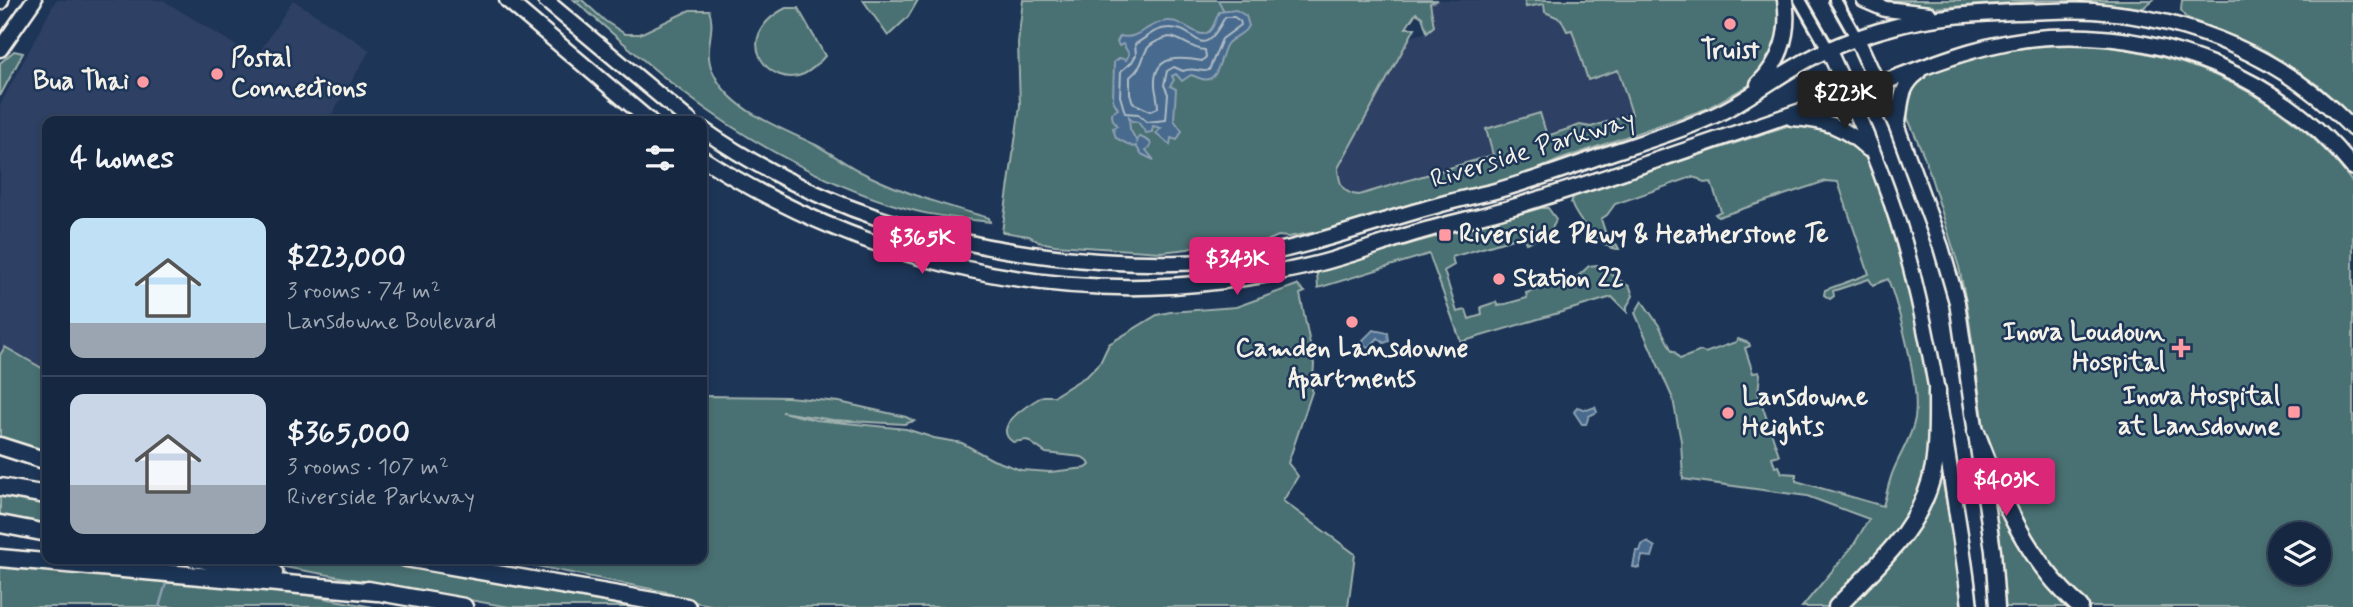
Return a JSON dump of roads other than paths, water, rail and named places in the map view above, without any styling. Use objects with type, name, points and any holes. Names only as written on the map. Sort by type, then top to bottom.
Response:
[{"type":"highway","points":[[1837,607],[1897,544],[1919,509],[1933,468],[1937,439],[1937,390]]},
{"type":"highway","points":[[1976,432],[1998,489],[2018,529],[2044,568],[2080,607]]},
{"type":"highway","points":[[0,446],[42,459]]},
{"type":"highway","points":[[0,487],[42,494]]},
{"type":"highway","points":[[0,524],[42,532]]},
{"type":"highway","points":[[0,558],[42,562]]},
{"type":"highway","points":[[67,564],[377,592]]},
{"type":"highway","points":[[225,564],[464,607]]},
{"type":"highway","points":[[440,564],[687,607]]},
{"type":"main road","points":[[0,49],[34,0]]},
{"type":"main road","points":[[507,0],[644,116]]},
{"type":"main road","points":[[545,0],[684,116]]},
{"type":"main road","points":[[1736,105],[1769,74],[1778,59],[1787,26],[1785,0]]},
{"type":"main road","points":[[1864,0],[1898,11],[1958,15]]},
{"type":"main road","name":"Riverside Parkway","points":[[707,132],[747,159],[814,193],[878,219],[924,233],[976,246],[1046,257],[1175,264],[1244,257],[1329,239],[1568,167],[1674,132],[1736,105],[1792,68],[1828,49],[1912,22],[1958,15],[2093,11],[2155,19],[2191,28],[2270,63],[2312,92],[2353,129]]},
{"type":"main road","name":"Riverside Parkway","points":[[707,161],[788,208],[895,251],[958,267],[1027,280],[1097,286],[1163,286],[1242,278],[1331,260],[1415,233],[1513,207],[1878,86],[1982,47],[2050,37],[2101,38],[2175,51],[2218,66],[2264,90],[2307,120],[2353,168]]},
{"type":"main road","points":[[1857,39],[1897,127],[1941,247],[1957,302],[1993,551],[1997,607]]},
{"type":"main road","points":[[1828,49],[1850,95],[1872,154],[1903,241],[1921,309],[1937,390],[1970,607]]},
{"type":"main road","points":[[1897,127],[1900,100],[1905,86],[1931,64]]},
{"type":"main road","points":[[1780,118],[1815,119],[1835,125],[1850,134],[1872,154]]},
{"type":"street","points":[[1800,0],[1828,49]]},
{"type":"street","points":[[1835,0],[1857,39]]},
{"type":"water","points":[[1236,10],[1246,16],[1249,26],[1227,44],[1213,77],[1202,79],[1191,75],[1182,81],[1176,74],[1172,76],[1174,80],[1170,86],[1176,89],[1174,120],[1182,131],[1177,140],[1171,138],[1170,145],[1156,133],[1161,128],[1153,126],[1152,132],[1146,133],[1138,122],[1129,117],[1130,129],[1137,142],[1139,136],[1150,142],[1151,146],[1146,150],[1154,160],[1141,154],[1136,146],[1116,138],[1113,128],[1117,126],[1112,115],[1118,109],[1113,100],[1114,62],[1120,58],[1126,60],[1129,54],[1123,44],[1119,46],[1117,42],[1120,36],[1132,36],[1167,21],[1179,23],[1203,34],[1211,29],[1219,12]]},
{"type":"water","points":[[1373,330],[1388,333],[1389,341],[1384,343],[1378,338],[1370,347],[1364,346],[1363,340]]},
{"type":"water","points":[[1577,407],[1587,410],[1595,407],[1597,412],[1589,416],[1586,424],[1582,424],[1574,412]]},
{"type":"water","points":[[1647,542],[1655,547],[1652,557],[1642,556],[1639,568],[1633,567],[1636,551],[1640,551],[1642,545]]},
{"type":"waterway","points":[[1218,0],[1223,10]]},
{"type":"waterway","points":[[159,607],[166,583]]},
{"type":"place","name":"Truist","points":[[1730,24]]},
{"type":"place","name":"Postal Connections","points":[[217,74]]},
{"type":"place","name":"Bua Thai","points":[[143,82]]},
{"type":"place","name":"Riverside Pkwy & Heatherstone Te","points":[[1445,235]]},
{"type":"place","name":"Station 22","points":[[1499,279]]},
{"type":"place","name":"Camden Lansdowne Apartments","points":[[1352,322]]},
{"type":"place","name":"Inova Loudoun Hospital","points":[[2181,348]]},
{"type":"place","name":"Inova Hospital at Lansdowne","points":[[2294,412]]},
{"type":"place","name":"Lansdowne Heights","points":[[1728,413]]}]
